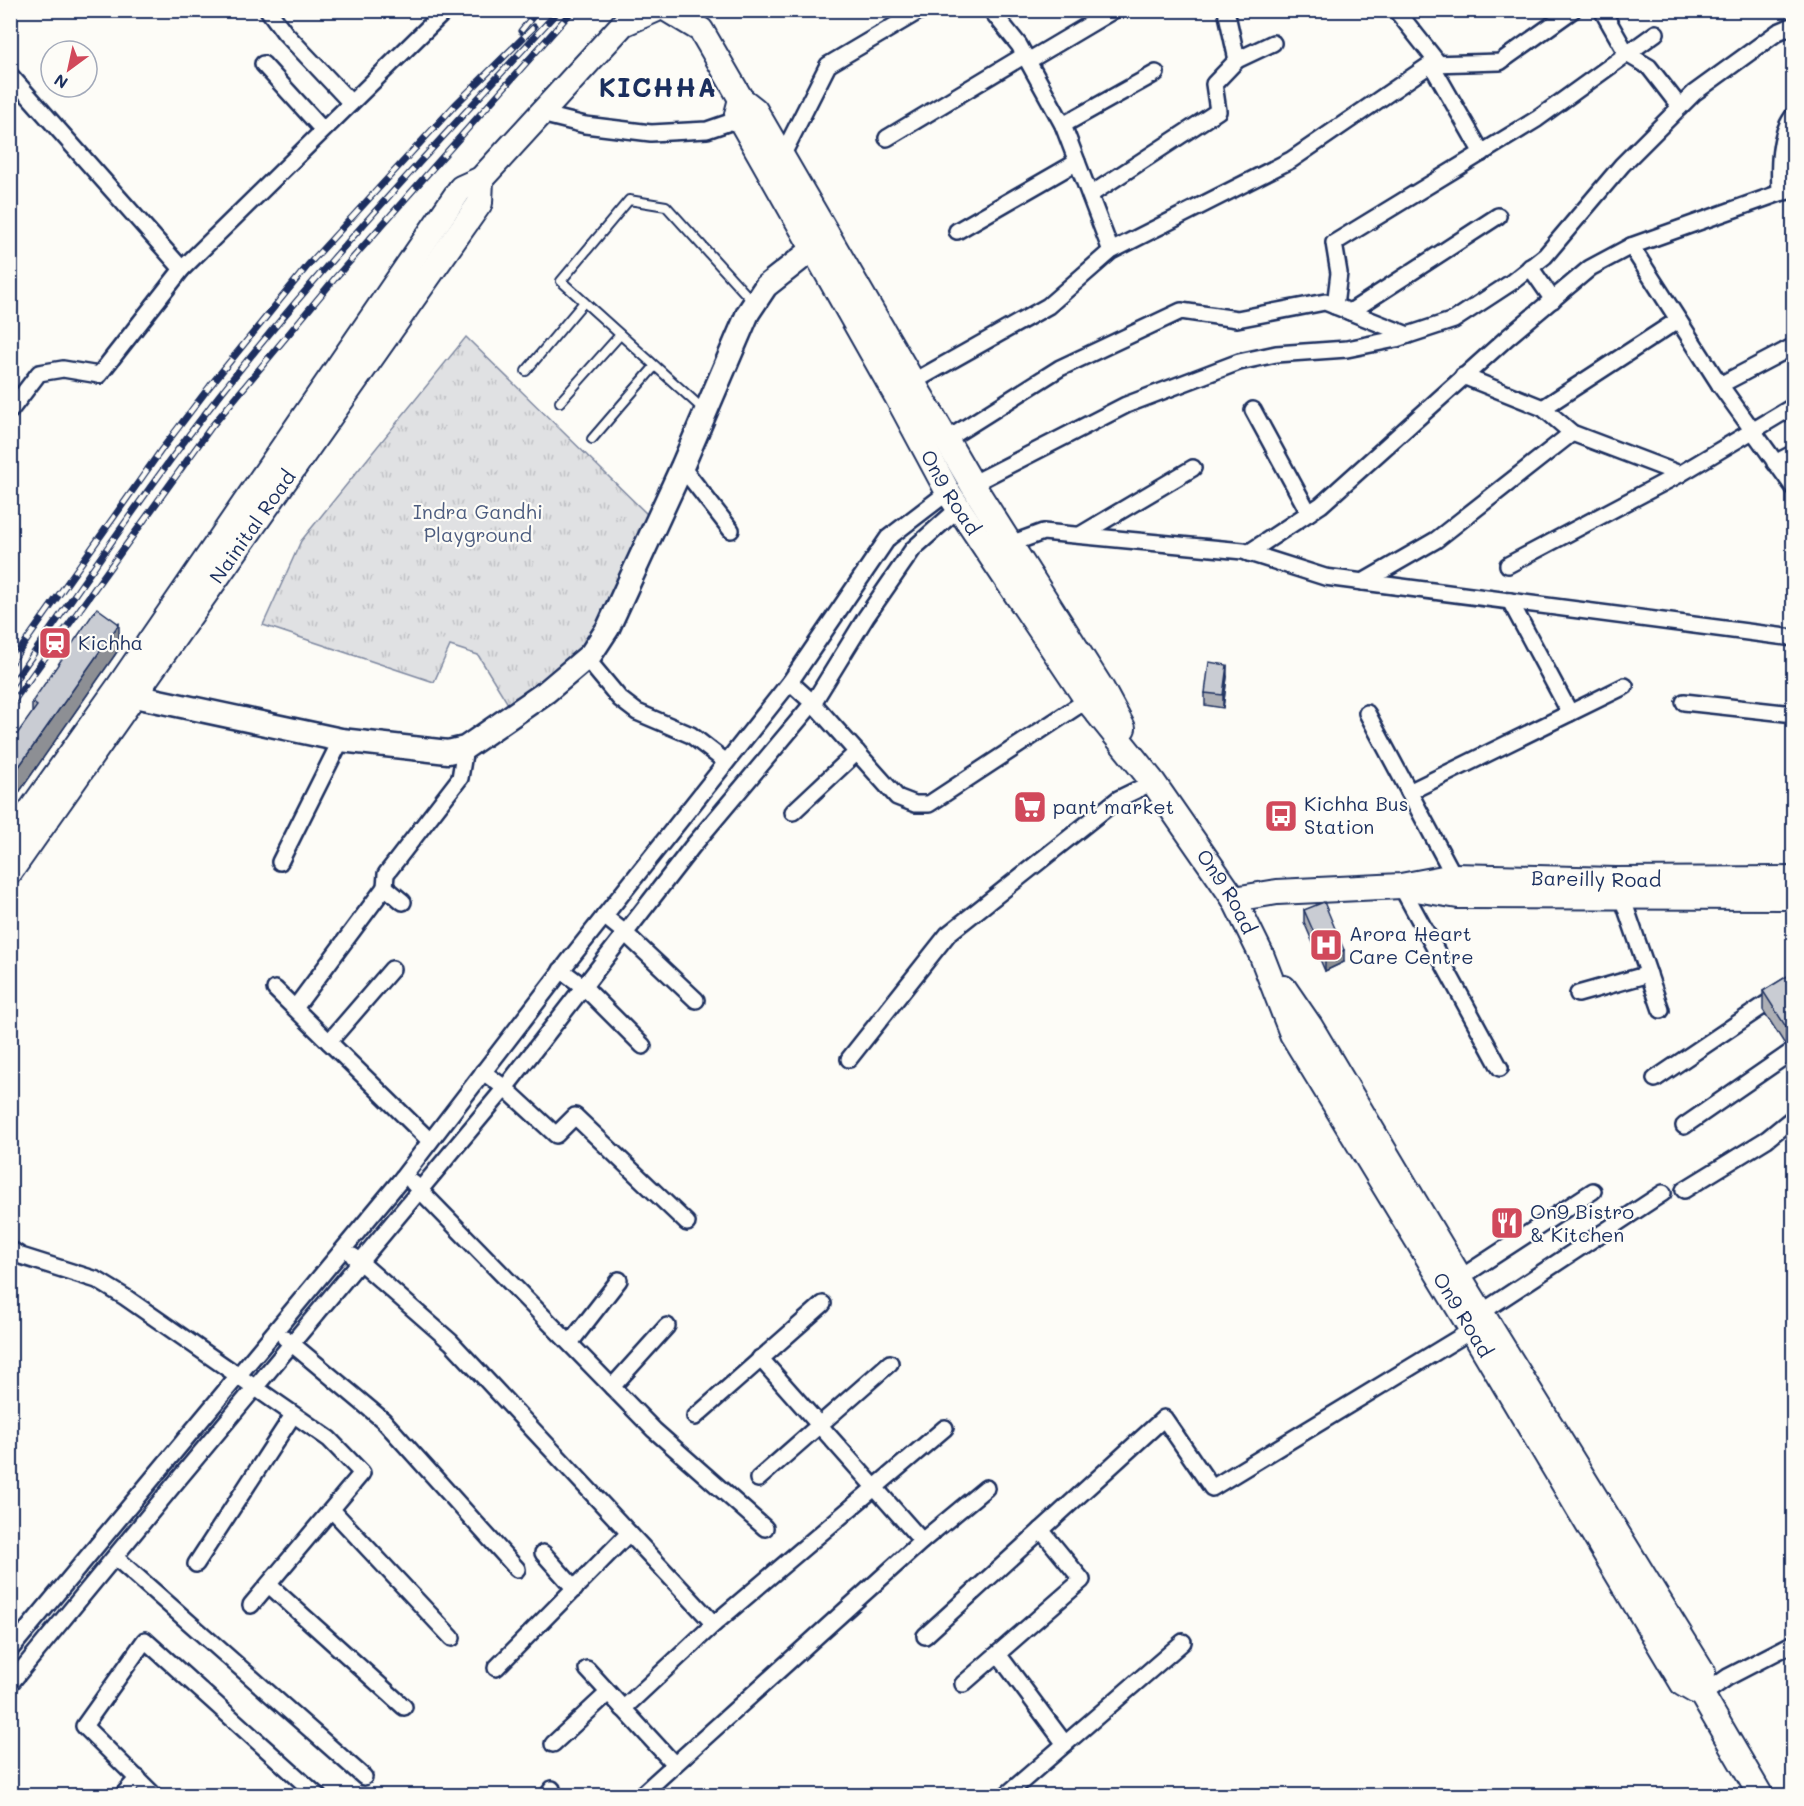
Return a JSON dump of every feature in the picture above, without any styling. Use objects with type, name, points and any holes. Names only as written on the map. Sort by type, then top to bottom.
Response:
[{"type":"main road","name":"Nainital Road","points":[[10,839],[126,676],[461,188],[481,179],[623,24],[655,10]]},
{"type":"main road","name":"On9 Road","points":[[668,10],[701,30],[813,249],[954,500],[1087,700],[1153,782],[1234,899],[1261,954],[1292,1034],[1477,1321],[1683,1684],[1702,1695],[1761,1796]]},
{"type":"main road","points":[[740,109],[754,110],[972,484],[1102,689],[1153,782]]},
{"type":"main road","name":"Nainital Road","points":[[10,872],[480,202],[481,179]]},
{"type":"main road","name":"Bareilly Road","points":[[1234,899],[1277,892],[1401,886],[1454,876],[1616,880],[1794,879]]},
{"type":"main road","name":"Bareilly Road","points":[[1401,886],[1458,896],[1794,897]]},
{"type":"main road","points":[[1261,954],[1310,1026],[1460,1278],[1477,1321]]},
{"type":"street","points":[[268,10],[285,33],[351,102]]},
{"type":"street","points":[[10,411],[39,373],[63,369],[99,375],[182,269],[446,10]]},
{"type":"street","points":[[782,156],[828,65],[921,10]]},
{"type":"street","points":[[991,10],[1019,45],[1063,125],[1111,251]]},
{"type":"street","points":[[887,138],[1114,10]]},
{"type":"street","points":[[1226,10],[1237,60]]},
{"type":"street","points":[[1396,10],[1434,63],[1482,153]]},
{"type":"street","points":[[913,382],[1048,306],[1111,251],[1291,160],[1434,63],[1500,62],[1573,10]]},
{"type":"street","points":[[1602,10],[1626,54],[1648,67],[1680,107]]},
{"type":"street","points":[[972,484],[1126,405],[1239,363],[1276,354],[1347,349],[1408,335],[1454,320],[1545,256],[1622,165],[1703,86],[1778,32],[1794,24]]},
{"type":"street","points":[[1342,309],[1340,273],[1334,243],[1537,119],[1656,33]]},
{"type":"street","points":[[1090,195],[1218,111],[1214,84],[1237,60],[1273,43]]},
{"type":"street","points":[[263,64],[323,130]]},
{"type":"street","points":[[1063,125],[1156,74]]},
{"type":"street","points":[[10,75],[182,269]]},
{"type":"street","points":[[541,114],[585,125],[651,134],[707,130],[740,109]]},
{"type":"street","points":[[1248,553],[1321,505],[1463,376],[1590,268],[1631,246],[1787,192],[1779,163],[1788,122],[1794,115]]},
{"type":"street","points":[[957,231],[1077,162]]},
{"type":"street","points":[[1342,309],[1498,216]]},
{"type":"street","points":[[1631,246],[1720,385],[1794,488]]},
{"type":"street","points":[[135,696],[341,740],[448,752],[465,748],[546,692],[586,658],[608,628],[682,467],[748,313],[766,286],[813,249]]},
{"type":"street","points":[[1530,267],[1552,300]]},
{"type":"street","points":[[946,440],[1060,368],[1182,311],[1237,319],[1325,302],[1408,335]]},
{"type":"street","points":[[1544,408],[1678,320]]},
{"type":"street","points":[[1720,385],[1794,346]]},
{"type":"street","points":[[1463,376],[1544,408],[1572,434],[1680,474]]},
{"type":"street","points":[[1508,565],[1680,474],[1794,406]]},
{"type":"street","points":[[1253,410],[1309,513]]},
{"type":"street","points":[[1363,582],[1436,540],[1572,434]]},
{"type":"street","points":[[1775,463],[1794,453]]},
{"type":"street","points":[[682,467],[731,531]]},
{"type":"street","points":[[1080,535],[1193,468]]},
{"type":"street","points":[[10,1650],[404,1175],[561,970],[790,682],[888,538],[954,500]]},
{"type":"street","points":[[10,1684],[505,1088],[692,848],[813,703],[866,617],[913,549],[954,500]]},
{"type":"street","points":[[1010,544],[1043,532],[1248,553],[1325,577],[1794,638]]},
{"type":"street","points":[[1510,601],[1570,713]]},
{"type":"street","points":[[586,658],[620,699],[629,706],[691,735],[726,762]]},
{"type":"street","points":[[790,682],[813,703],[897,797],[915,804],[929,804],[1087,700]]},
{"type":"street","points":[[1409,792],[1625,686]]},
{"type":"street","points":[[1684,702],[1794,714]]},
{"type":"street","points":[[1367,713],[1454,876]]},
{"type":"street","points":[[280,862],[341,740]]},
{"type":"street","points":[[294,1008],[385,887],[386,874],[460,778],[465,748]]},
{"type":"street","points":[[793,812],[857,752]]},
{"type":"street","points":[[849,1059],[948,934],[1118,799],[1153,782]]},
{"type":"street","points":[[1401,886],[1500,1068]]},
{"type":"street","points":[[385,887],[403,902]]},
{"type":"street","points":[[1622,897],[1661,1010]]},
{"type":"street","points":[[604,916],[696,1000]]},
{"type":"street","points":[[329,1042],[392,969]]},
{"type":"street","points":[[561,970],[584,987],[642,1046]]},
{"type":"street","points":[[1578,994],[1649,974]]},
{"type":"street","points":[[1655,1079],[1794,985]]},
{"type":"street","points":[[275,989],[430,1141]]},
{"type":"street","points":[[1684,1126],[1794,1050]]},
{"type":"street","points":[[483,1072],[505,1088],[556,1135],[574,1116],[687,1224]]},
{"type":"street","points":[[1684,1190],[1767,1139],[1794,1118]]},
{"type":"street","points":[[404,1175],[654,1430],[765,1528]]},
{"type":"street","points":[[1460,1278],[1593,1191]]},
{"type":"street","points":[[925,1636],[1164,1418],[1212,1488],[1477,1321],[1663,1193]]},
{"type":"street","points":[[344,1248],[451,1342],[714,1624]]},
{"type":"street","points":[[10,1249],[21,1256],[97,1280],[125,1297],[329,1439],[362,1473],[251,1605]]},
{"type":"street","points":[[570,1343],[619,1280]]},
{"type":"street","points":[[695,1417],[823,1304]]},
{"type":"street","points":[[612,1387],[667,1326]]},
{"type":"street","points":[[275,1330],[383,1420],[517,1569]]},
{"type":"street","points":[[760,1358],[922,1541]]},
{"type":"street","points":[[758,1479],[890,1363]]},
{"type":"street","points":[[196,1564],[293,1415]]},
{"type":"street","points":[[623,1709],[714,1624],[945,1428]]},
{"type":"street","points":[[640,1796],[922,1541],[986,1488]]},
{"type":"street","points":[[332,1510],[452,1638]]},
{"type":"street","points":[[963,1684],[1082,1580],[1041,1530]]},
{"type":"street","points":[[496,1668],[629,1533]]},
{"type":"street","points":[[543,1553],[575,1589]]},
{"type":"street","points":[[115,1557],[364,1777]]},
{"type":"street","points":[[269,1585],[404,1707]]},
{"type":"street","points":[[155,1796],[84,1726],[145,1640],[318,1796]]},
{"type":"street","points":[[1005,1796],[1183,1642]]},
{"type":"street","points":[[1702,1695],[1728,1677],[1794,1642]]},
{"type":"street","points":[[998,1654],[1065,1744]]},
{"type":"street","points":[[587,1669],[674,1764]]},
{"type":"street","points":[[554,1744],[608,1693]]},
{"type":"street","points":[[122,1796],[138,1778]]},
{"type":"lane","points":[[706,412],[561,281],[629,200],[666,206],[754,303]]},
{"type":"lane","points":[[526,371],[584,302]]},
{"type":"lane","points":[[560,402],[620,335]]},
{"type":"lane","points":[[592,439],[655,366]]},
{"type":"green space","name":"Indra Gandhi Playground","points":[[466,337],[651,518],[607,622],[582,652],[508,704],[478,655],[450,646],[434,682],[263,625],[301,541]]},
{"type":"building","points":[[97,608],[119,624],[13,775],[10,774],[10,744],[37,706],[32,702]]},
{"type":"building","points":[[1209,662],[1227,665],[1223,695],[1205,693]]},
{"type":"building","points":[[1324,902],[1344,950],[1325,958],[1304,910]]},
{"type":"building","points":[[1794,972],[1794,1022],[1786,1027],[1763,991]]},
{"type":"railway","points":[[521,31],[538,10]]},
{"type":"railway","points":[[10,687],[152,485],[242,367],[358,231],[559,10]]},
{"type":"railway","points":[[10,706],[212,426],[336,277],[573,10]]},
{"type":"railway","points":[[10,664],[162,449],[309,264],[455,105],[534,27]]},
{"type":"place","name":"Kichha","points":[[55,643]]},
{"type":"place","name":"pant market","points":[[1030,807]]},
{"type":"place","name":"Kichha Bus Station","points":[[1281,816]]},
{"type":"place","name":"Arora Heart Care Centre","points":[[1326,945]]},
{"type":"place","name":"On9 Bistro & Kitchen","points":[[1507,1223]]},
{"type":"district","name":"KICHHA","points":[[658,88]]}]
